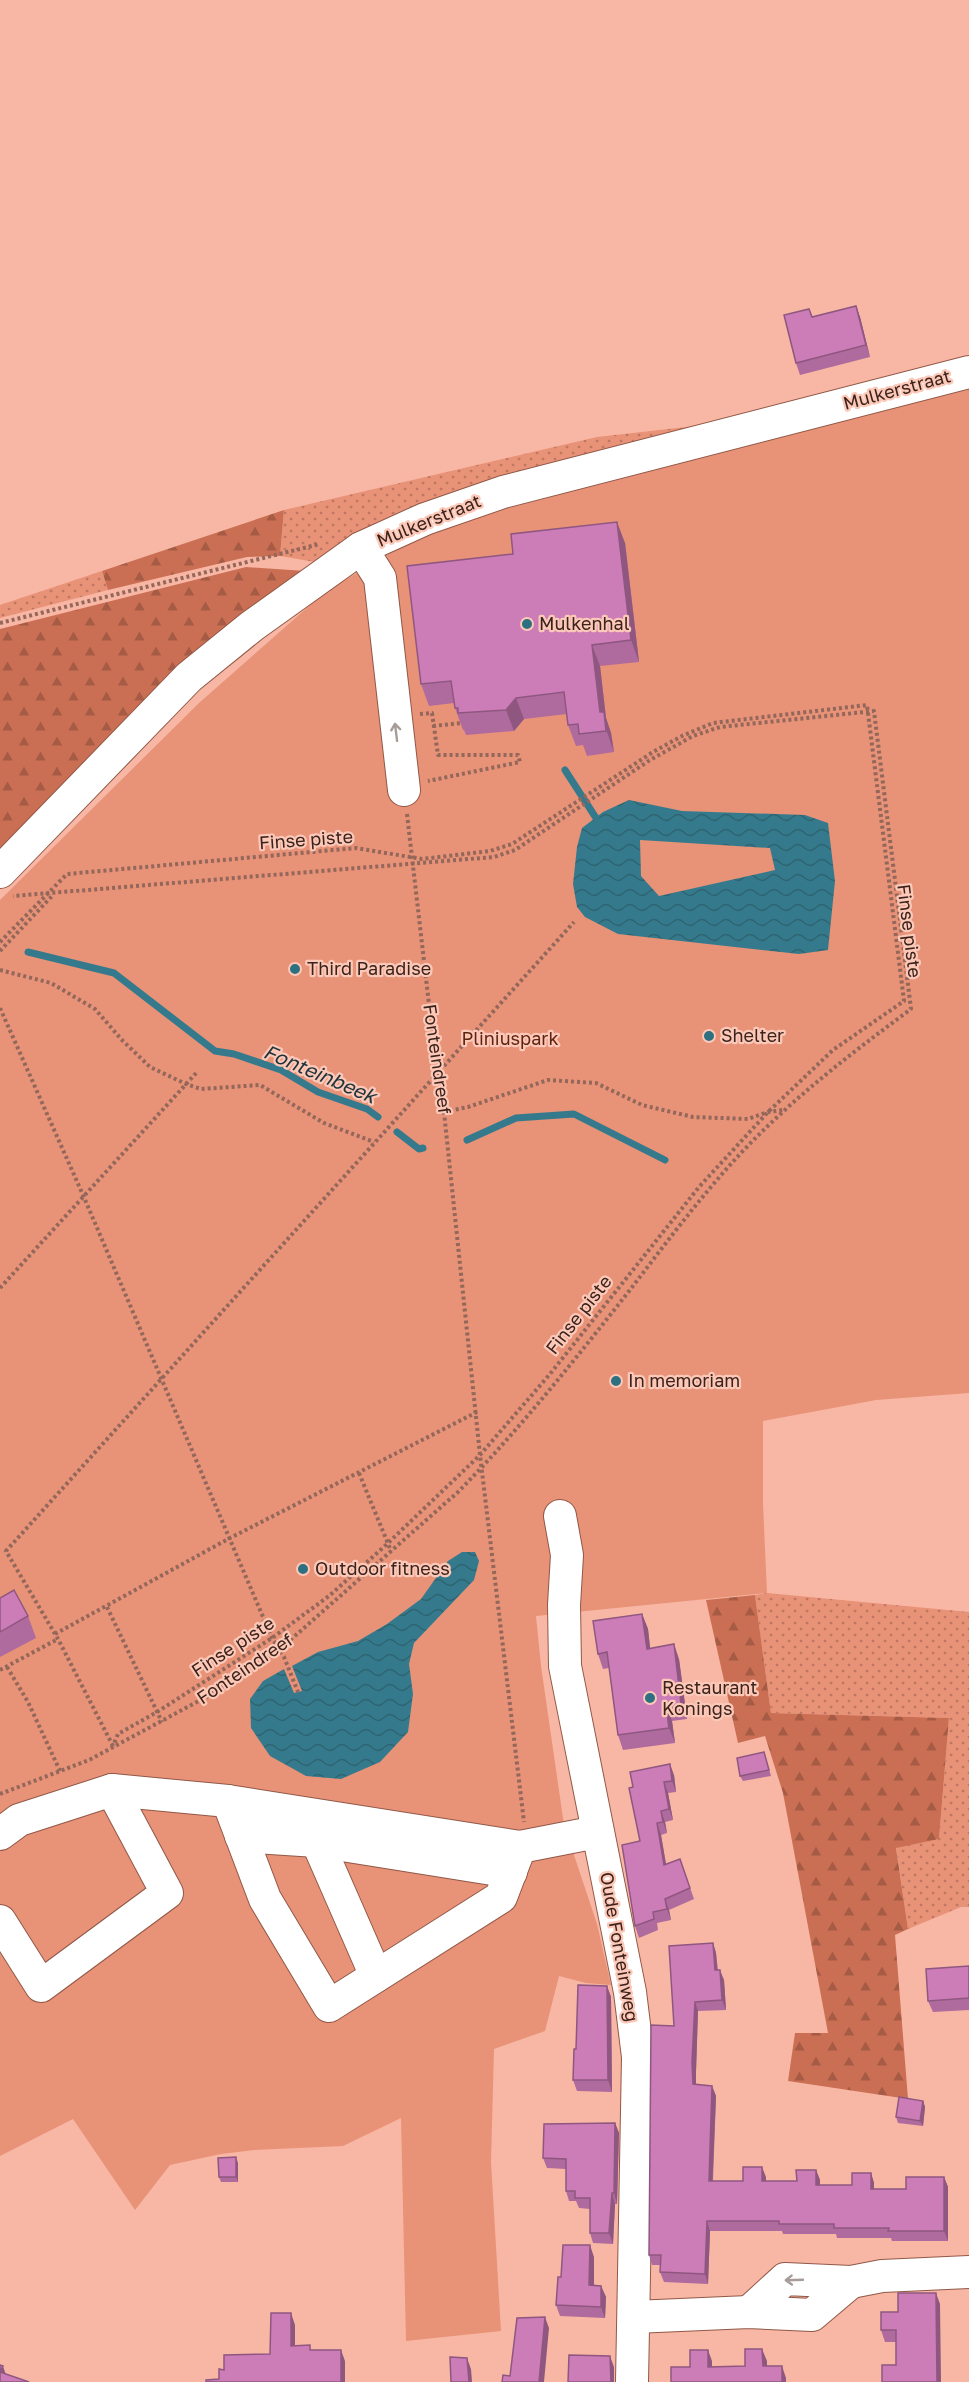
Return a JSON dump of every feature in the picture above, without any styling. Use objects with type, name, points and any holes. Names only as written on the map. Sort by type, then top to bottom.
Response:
[{"type":"street","name":"Mulkerstraat","points":[[6,884],[189,677],[252,626],[361,548],[425,519],[503,492],[968,369]]},
{"type":"street","points":[[361,548],[380,578],[404,788]]},
{"type":"street","name":"Oude Fonteinweg","points":[[560,1516],[567,1555],[564,1605],[565,1666],[630,1992],[638,2057],[632,2382]]},
{"type":"street","points":[[0,1834],[19,1820],[112,1790],[228,1801],[519,1855]]},
{"type":"street","points":[[0,1921],[41,1986],[167,1893],[112,1790]]},
{"type":"street","points":[[228,1801],[265,1899],[328,2006],[501,1897],[519,1855]]},
{"type":"street","points":[[241,1836],[519,1855],[597,1832]]},
{"type":"street","points":[[317,1841],[376,1976]]},
{"type":"street","points":[[634,2316],[749,2312],[812,2315],[851,2282],[882,2276],[969,2272]]},
{"type":"path","points":[[0,623],[324,542]]},
{"type":"path","name":"Finse piste","points":[[0,942],[67,874],[356,848],[422,859],[490,851],[512,844],[653,752],[712,723],[867,705],[904,1001],[832,1050],[768,1112],[699,1187],[550,1374],[480,1455],[387,1544],[329,1596],[272,1638],[157,1712],[118,1734],[113,1746]]},
{"type":"path","points":[[6,884],[46,895],[71,891],[494,857],[515,850],[659,754],[693,736],[743,724],[868,711]]},
{"type":"path","name":"Fonteindreef","points":[[0,1794],[89,1760],[208,1696],[279,1650],[458,1492],[483,1467],[740,1155],[784,1110],[820,1077],[911,1010],[874,711],[868,711]]},
{"type":"path","points":[[404,788],[520,762],[518,755],[438,755],[432,713]]},
{"type":"path","points":[[433,726],[462,723]]},
{"type":"path","name":"Fonteindreef","points":[[404,788],[437,1072],[444,1112],[483,1467]]},
{"type":"path","points":[[0,951],[53,894]]},
{"type":"path","points":[[113,1746],[58,1639],[6,1551],[574,922]]},
{"type":"path","points":[[0,970],[51,983],[95,1009],[150,1067],[186,1084],[201,1089],[260,1085],[324,1122],[374,1142]]},
{"type":"path","points":[[0,1008],[83,1195],[272,1638],[284,1657],[298,1692]]},
{"type":"path","points":[[0,1288],[198,1071]]},
{"type":"path","points":[[444,1112],[468,1107],[548,1080],[596,1083],[642,1105],[693,1117],[748,1119],[768,1112],[784,1110]]},
{"type":"path","points":[[55,1634],[230,1538],[477,1412]]},
{"type":"path","points":[[483,1467],[519,1855]]},
{"type":"path","points":[[359,1473],[391,1551]]},
{"type":"path","points":[[107,1607],[162,1722]]},
{"type":"path","points":[[0,1670],[58,1639]]},
{"type":"path","points":[[7,1667],[28,1702],[60,1771]]},
{"type":"green space","name":"Pliniuspark","points":[[969,388],[969,1393],[876,1400],[763,1421],[763,1504],[767,1593],[536,1616],[564,1825],[597,1924],[611,1985],[586,1983],[559,1976],[545,2031],[494,2049],[491,2162],[501,2331],[406,2341],[401,2118],[343,2146],[254,2150],[221,2154],[170,2165],[135,2210],[73,2119],[0,2156],[0,900],[199,703],[325,592],[432,528]]},
{"type":"green space","points":[[722,423],[315,562],[280,556],[284,510],[597,437]]},
{"type":"green space","points":[[284,510],[280,556],[247,557],[108,590],[102,571]]},
{"type":"green space","points":[[246,567],[305,571],[0,849],[0,629]]},
{"type":"green space","points":[[102,571],[108,590],[0,618],[0,605]]},
{"type":"green space","points":[[767,1593],[969,1612],[969,1907],[961,1907],[908,1929],[896,1847],[939,1839],[949,1718],[771,1713],[755,1595]]},
{"type":"green space","points":[[755,1595],[771,1713],[949,1718],[939,1839],[896,1848],[908,1929],[895,1935],[908,2099],[788,2081],[795,2033],[828,2033],[783,1793],[765,1736],[738,1743],[706,1600]]},
{"type":"water","points":[[629,800],[682,811],[805,815],[828,823],[835,881],[828,950],[799,954],[618,934],[585,917],[577,907],[573,884],[577,847],[582,828],[603,812]],"holes":[[[640,840],[770,848],[775,870],[659,896],[641,876]]]},
{"type":"water","points":[[462,1552],[475,1552],[479,1561],[474,1580],[414,1643],[409,1664],[413,1694],[408,1732],[380,1762],[341,1779],[306,1776],[270,1756],[251,1728],[250,1699],[263,1681],[284,1669],[294,1693],[302,1691],[292,1666],[318,1652],[358,1641],[387,1624],[421,1599],[448,1561]]},
{"type":"building","points":[[856,306],[866,345],[796,363],[784,315],[809,309],[812,317]]},
{"type":"building","name":"Mulkenhal","points":[[617,522],[631,640],[592,645],[600,712],[604,712],[606,731],[579,734],[578,724],[568,725],[564,692],[516,698],[506,710],[458,713],[458,708],[455,708],[451,681],[421,684],[407,566],[513,554],[511,534]]},
{"type":"building","points":[[14,1590],[28,1616],[0,1632],[0,1598]]},
{"type":"building","points":[[642,1614],[647,1649],[674,1644],[681,1704],[666,1706],[669,1728],[618,1735],[607,1652],[598,1654],[593,1621]]},
{"type":"building","points":[[764,1752],[769,1770],[740,1776],[737,1758]]},
{"type":"building","points":[[670,1764],[672,1781],[664,1782],[669,1809],[661,1811],[663,1822],[657,1823],[664,1865],[680,1859],[690,1888],[665,1899],[667,1909],[653,1912],[654,1919],[635,1926],[622,1845],[640,1841],[629,1788],[633,1787],[630,1772]]},
{"type":"building","points":[[713,1943],[715,1970],[720,1970],[722,2000],[695,2002],[692,2062],[693,2084],[712,2086],[709,2181],[743,2181],[743,2167],[762,2167],[762,2181],[797,2181],[796,2170],[816,2170],[816,2185],[852,2185],[852,2173],[871,2173],[871,2189],[906,2189],[906,2177],[944,2177],[944,2231],[834,2228],[834,2224],[779,2224],[779,2221],[707,2221],[705,2274],[660,2272],[661,2255],[649,2255],[651,2025],[674,2026],[669,1946]]},
{"type":"building","points":[[969,1966],[969,1998],[928,2001],[926,1969]]},
{"type":"building","points":[[578,1985],[607,1986],[608,2080],[573,2080]]},
{"type":"building","points":[[899,2097],[923,2101],[920,2121],[896,2117]]},
{"type":"building","points":[[615,2123],[614,2193],[612,2193],[609,2233],[590,2233],[590,2198],[575,2198],[575,2191],[566,2191],[566,2159],[543,2158],[544,2124]]},
{"type":"building","points":[[236,2157],[236,2177],[219,2177],[218,2158]]},
{"type":"building","points":[[563,2245],[590,2245],[589,2285],[601,2286],[601,2307],[556,2305]]},
{"type":"building","points":[[898,2293],[936,2293],[937,2382],[882,2382],[882,2365],[896,2365],[896,2330],[881,2330],[881,2312],[898,2312]]},
{"type":"building","points":[[271,2313],[291,2313],[291,2346],[310,2345],[310,2350],[341,2350],[341,2382],[206,2382],[206,2380],[219,2379],[219,2369],[224,2370],[224,2355],[270,2354]]},
{"type":"building","points":[[545,2317],[539,2382],[502,2382],[503,2375],[510,2376],[517,2318]]},
{"type":"building","points":[[745,2349],[762,2349],[763,2366],[782,2366],[782,2382],[671,2382],[671,2367],[690,2367],[690,2350],[708,2350],[708,2367],[745,2366]]},
{"type":"building","points":[[569,2355],[610,2356],[611,2382],[568,2382]]},
{"type":"building","points":[[450,2357],[467,2358],[469,2382],[451,2382]]},
{"type":"building","points":[[0,2372],[29,2382],[0,2382]]},
{"type":"waterway","points":[[565,770],[596,818]]},
{"type":"waterway","name":"Fonteinbeek","points":[[28,952],[114,973],[215,1051],[234,1054],[281,1070],[318,1092],[367,1109],[378,1117]]},
{"type":"waterway","name":"Fonteinbeek","points":[[467,1140],[516,1118],[574,1114],[665,1160]]},
{"type":"waterway","name":"Fonteinbeek","points":[[397,1132],[419,1149],[423,1148]]},
{"type":"place","name":"Mulkenhal","points":[[527,624]]},
{"type":"place","name":"Third Paradise","points":[[295,969]]},
{"type":"place","name":"Shelter","points":[[709,1036]]},
{"type":"place","name":"In memoriam","points":[[616,1381]]},
{"type":"place","name":"Outdoor fitness","points":[[303,1569]]},
{"type":"place","name":"Restaurant Konings","points":[[650,1698]]}]
